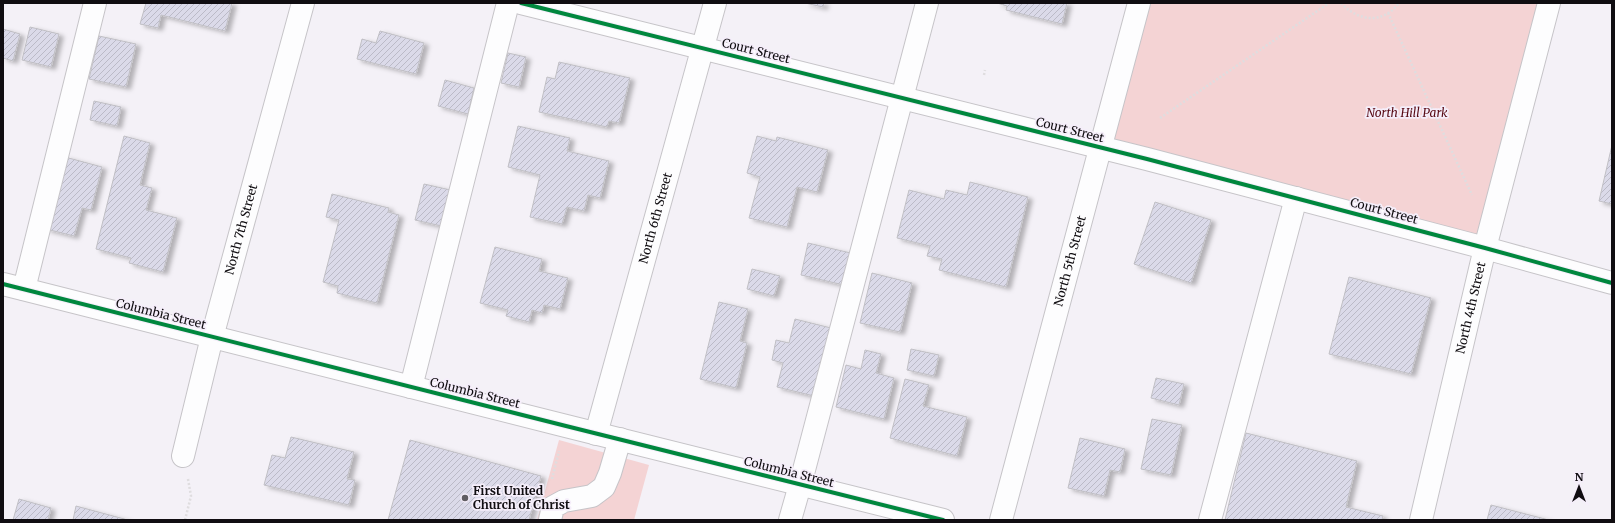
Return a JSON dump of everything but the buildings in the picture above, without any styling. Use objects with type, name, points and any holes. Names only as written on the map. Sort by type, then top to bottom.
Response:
[{"type":"street","points":[[24,289],[95,3]]},
{"type":"street","name":"North 7th Street","points":[[183,456],[212,337],[303,3]]},
{"type":"street","points":[[411,387],[508,3]]},
{"type":"street","name":"Court Street","points":[[521,3],[1296,198],[1612,283]]},
{"type":"street","name":"North 6th Street","points":[[596,434],[704,48],[715,3]]},
{"type":"street","points":[[790,520],[903,99],[927,3]]},
{"type":"street","name":"North 5th Street","points":[[1001,520],[1139,3]]},
{"type":"street","name":"North 4th Street","points":[[1421,520],[1485,248],[1549,3]]},
{"type":"street","points":[[1210,520],[1296,198]]},
{"type":"street","name":"Columbia Street","points":[[3,284],[943,520]]},
{"type":"street","points":[[550,520],[553,507],[564,502],[592,496],[604,487],[610,473],[620,439]]},
{"type":"path","points":[[1160,118],[1329,3]]},
{"type":"path","points":[[1341,3],[1349,12],[1372,18],[1384,16],[1394,9],[1399,3]]},
{"type":"path","points":[[1388,13],[1473,197]]},
{"type":"path","points":[[984,75],[985,70]]},
{"type":"path","points":[[550,484],[566,426]]},
{"type":"path","points":[[183,456],[191,496],[185,520]]},
{"type":"green space","name":"North Hill Park","points":[[1139,3],[1549,3],[1485,248],[1101,148]]},
{"type":"green space","points":[[559,440],[649,465],[634,520],[537,520]]},
{"type":"cycle path","points":[[521,3],[1147,159],[1612,283]]},
{"type":"cycle path","points":[[3,284],[943,520]]},
{"type":"place","name":"First United Church of Christ","points":[[465,498]]}]
